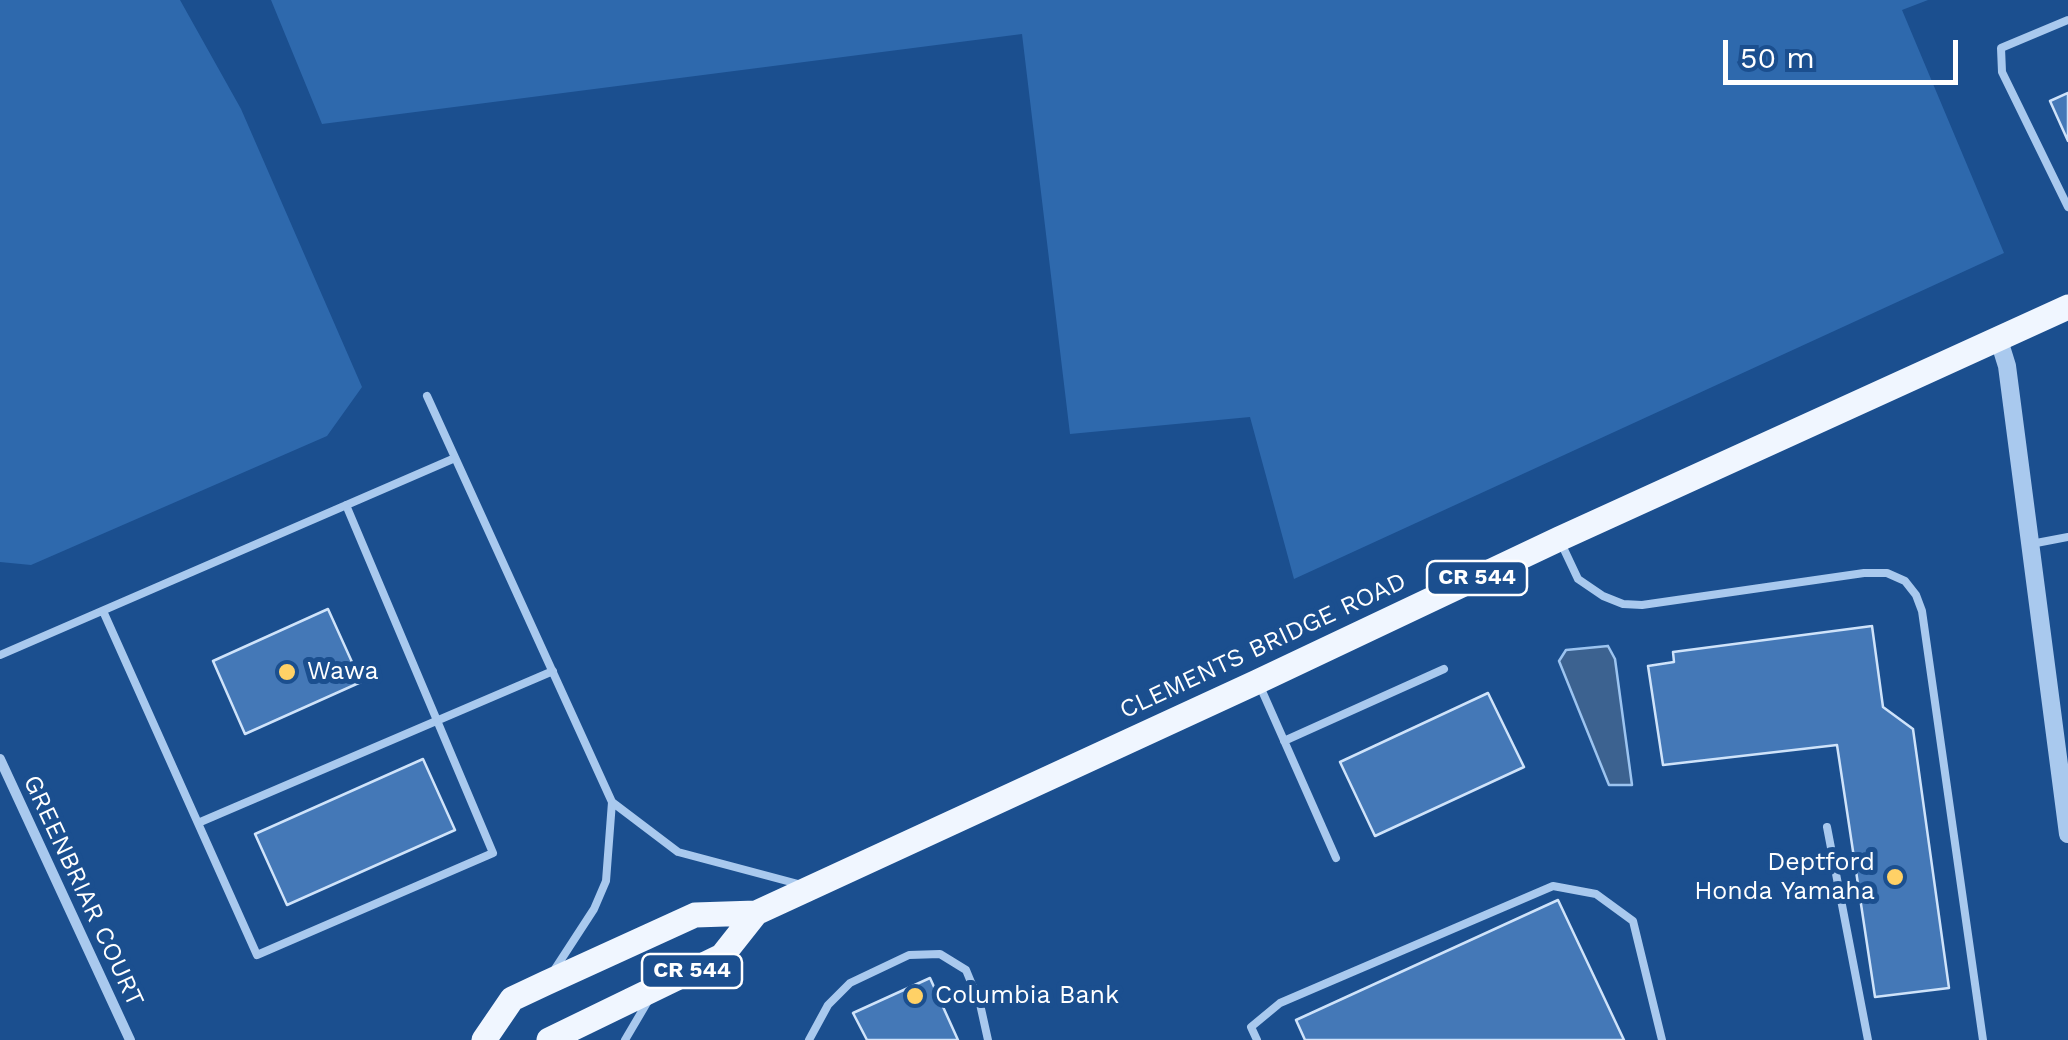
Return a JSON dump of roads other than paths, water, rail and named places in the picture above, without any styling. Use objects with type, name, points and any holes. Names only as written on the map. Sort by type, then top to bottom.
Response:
[{"type":"main road","name":"CLEMENTS BRIDGE ROAD","points":[[484,1040],[512,998],[546,982],[695,915],[756,913],[2068,307]]},
{"type":"main road","name":"CLEMENTS BRIDGE ROAD","points":[[549,1040],[722,956],[756,913]]},
{"type":"street","points":[[1998,337],[2008,366],[2068,834]]},
{"type":"street","name":"GREENBRIAR COURT","points":[[0,759],[130,1040]]},
{"type":"lane","points":[[2068,20],[2000,48],[2002,72],[2068,207]]},
{"type":"lane","points":[[427,396],[612,802],[678,852],[811,887]]},
{"type":"lane","points":[[0,655],[455,458]]},
{"type":"lane","points":[[103,610],[257,955],[275,948],[493,853],[346,505]]},
{"type":"lane","points":[[2031,544],[2068,537]]},
{"type":"lane","points":[[1560,539],[1578,578],[1602,596],[1623,604],[1864,573],[1887,573],[1905,580],[1922,611],[1983,1040]]},
{"type":"lane","points":[[1284,741],[1444,669]]},
{"type":"lane","points":[[198,823],[552,672]]},
{"type":"lane","points":[[1258,682],[1336,858]]},
{"type":"lane","points":[[546,982],[594,909],[606,880],[612,802]]},
{"type":"lane","points":[[1827,827],[1868,1040]]},
{"type":"lane","points":[[1257,1040],[1251,1027],[1280,1003],[1552,886],[1596,894],[1633,921],[1662,1040]]},
{"type":"lane","points":[[809,1040],[828,1005],[850,983],[909,955],[940,954],[966,970],[980,1004],[988,1040]]},
{"type":"lane","points":[[625,1040],[656,989]]},
{"type":"place","name":"Wawa","points":[[287,672]]},
{"type":"place","name":"Deptford Honda Yamaha","points":[[1895,877]]},
{"type":"place","name":"Columbia Bank","points":[[915,996]]}]
